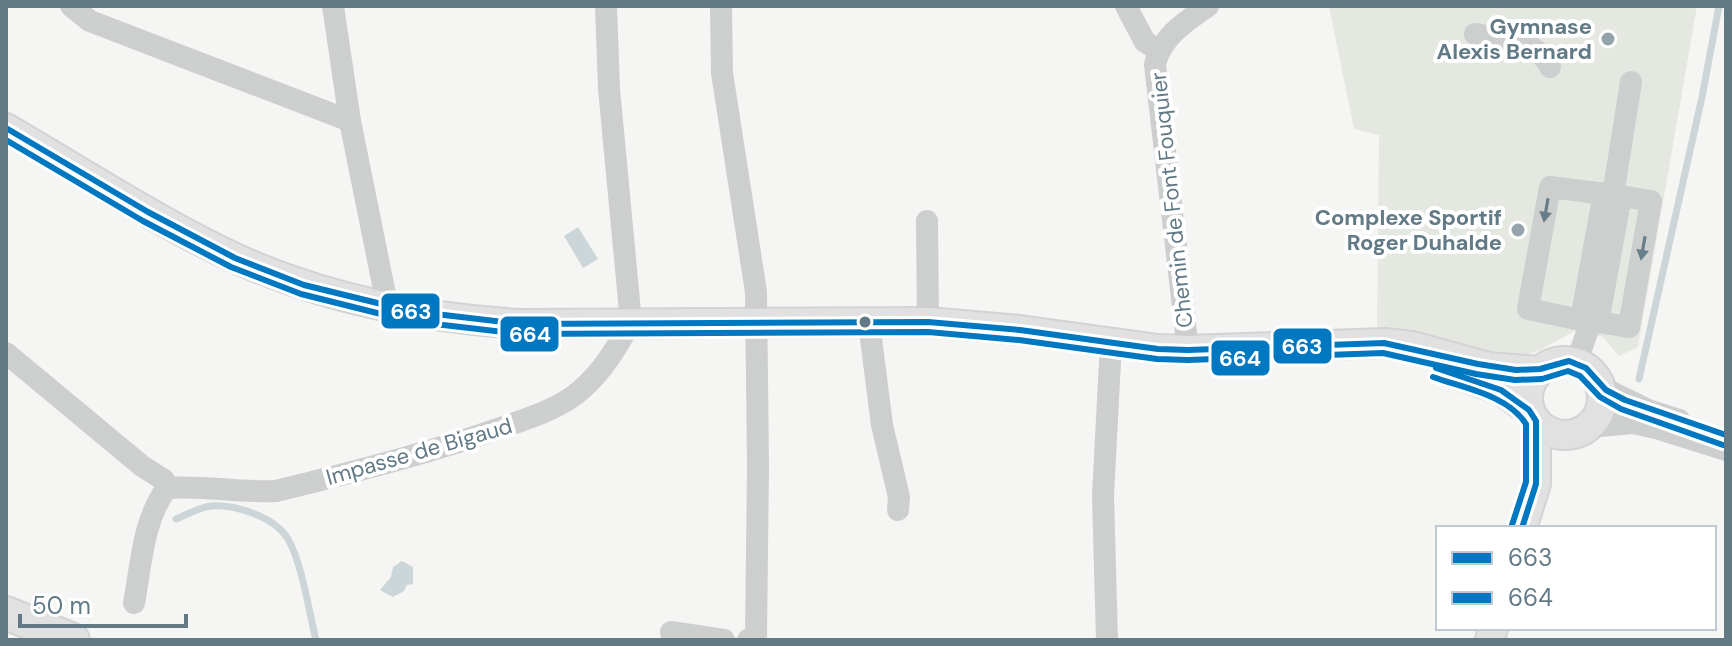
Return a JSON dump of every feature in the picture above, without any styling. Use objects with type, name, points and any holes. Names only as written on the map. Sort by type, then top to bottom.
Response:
[{"type":"highway","points":[[6,613],[73,640]]},
{"type":"main road","points":[[6,128],[236,258],[291,280],[388,309],[520,324],[928,322],[1188,350],[1384,343],[1412,346],[1489,367],[1539,371]]},
{"type":"main road","points":[[1350,346],[1409,359],[1478,381],[1514,397],[1553,433],[1581,431]]},
{"type":"main road","points":[[1523,526],[1536,484],[1528,389],[1539,371],[1557,361],[1577,362],[1596,376],[1601,387],[1600,409],[1536,484]]},
{"type":"street","points":[[71,6],[90,21],[350,121]]},
{"type":"street","points":[[333,6],[350,121],[388,309]]},
{"type":"street","points":[[606,6],[609,89],[631,322]]},
{"type":"street","points":[[721,6],[722,73],[756,292],[756,635],[748,640]]},
{"type":"street","name":"Chemin de Font Fouquier","points":[[1126,6],[1145,42],[1158,50]]},
{"type":"street","name":"Chemin de Font Fouquier","points":[[1188,350],[1155,80],[1158,50],[1185,22],[1208,6]]},
{"type":"street","points":[[1475,34],[1533,46],[1544,55],[1550,67]]},
{"type":"street","points":[[1577,362],[1590,322],[1631,82]]},
{"type":"street","points":[[1550,187],[1613,195],[1651,201],[1629,327],[1528,309],[1550,187]]},
{"type":"street","points":[[927,221],[928,322]]},
{"type":"street","name":"Impasse de Bigaud","points":[[167,488],[196,485],[255,492],[276,491],[449,446],[542,414],[579,392],[615,350],[631,322]]},
{"type":"street","points":[[869,323],[882,425],[899,497],[898,510]]},
{"type":"street","points":[[1107,640],[1103,496],[1111,342]]},
{"type":"street","points":[[6,353],[142,466],[164,480],[167,488],[156,502],[150,519],[134,603]]},
{"type":"street","points":[[1601,387],[1648,410],[1726,435]]},
{"type":"street","points":[[1581,431],[1633,423],[1726,450]]},
{"type":"street","points":[[671,632],[724,640]]},
{"type":"shaded area","name":"Complexe Sportif Roger Duhalde","points":[[1329,6],[1697,6],[1638,347],[1619,356],[1603,337],[1575,331],[1520,357],[1497,355],[1446,339],[1377,326],[1379,135],[1354,129]]},
{"type":"shaded area","points":[[578,227],[598,259],[583,268],[564,236]]},
{"type":"shaded area","points":[[402,561],[413,567],[413,584],[407,585],[404,591],[393,597],[380,590],[391,577],[393,567]]},
{"type":"waterway","points":[[1639,379],[1702,97],[1719,6]]},
{"type":"waterway","points":[[176,519],[202,508],[221,506],[254,514],[274,524],[293,549],[316,640]]},
{"type":"transit line","name":"663","points":[[6,128],[148,212],[235,258],[304,285],[410,311],[520,324],[928,322],[1188,350],[1384,343],[1516,370],[1540,369],[1569,361],[1586,368],[1606,390],[1625,400],[1726,435]]},
{"type":"transit line","name":"664","points":[[6,140],[143,221],[231,267],[301,294],[409,321],[520,334],[928,332],[1019,340],[1157,359],[1383,353],[1515,380],[1542,379],[1568,371],[1580,376],[1600,397],[1621,409],[1723,445]]},
{"type":"transit line","name":"663","points":[[1436,368],[1501,390],[1529,410],[1536,421],[1536,484],[1523,526]]},
{"type":"transit line","name":"664","points":[[1433,377],[1497,399],[1526,424],[1526,482],[1512,525]]},
{"type":"place","name":"Gymnase Alexis Bernard","points":[[1608,39]]},
{"type":"place","name":"Complexe Sportif Roger Duhalde","points":[[1518,230]]}]
